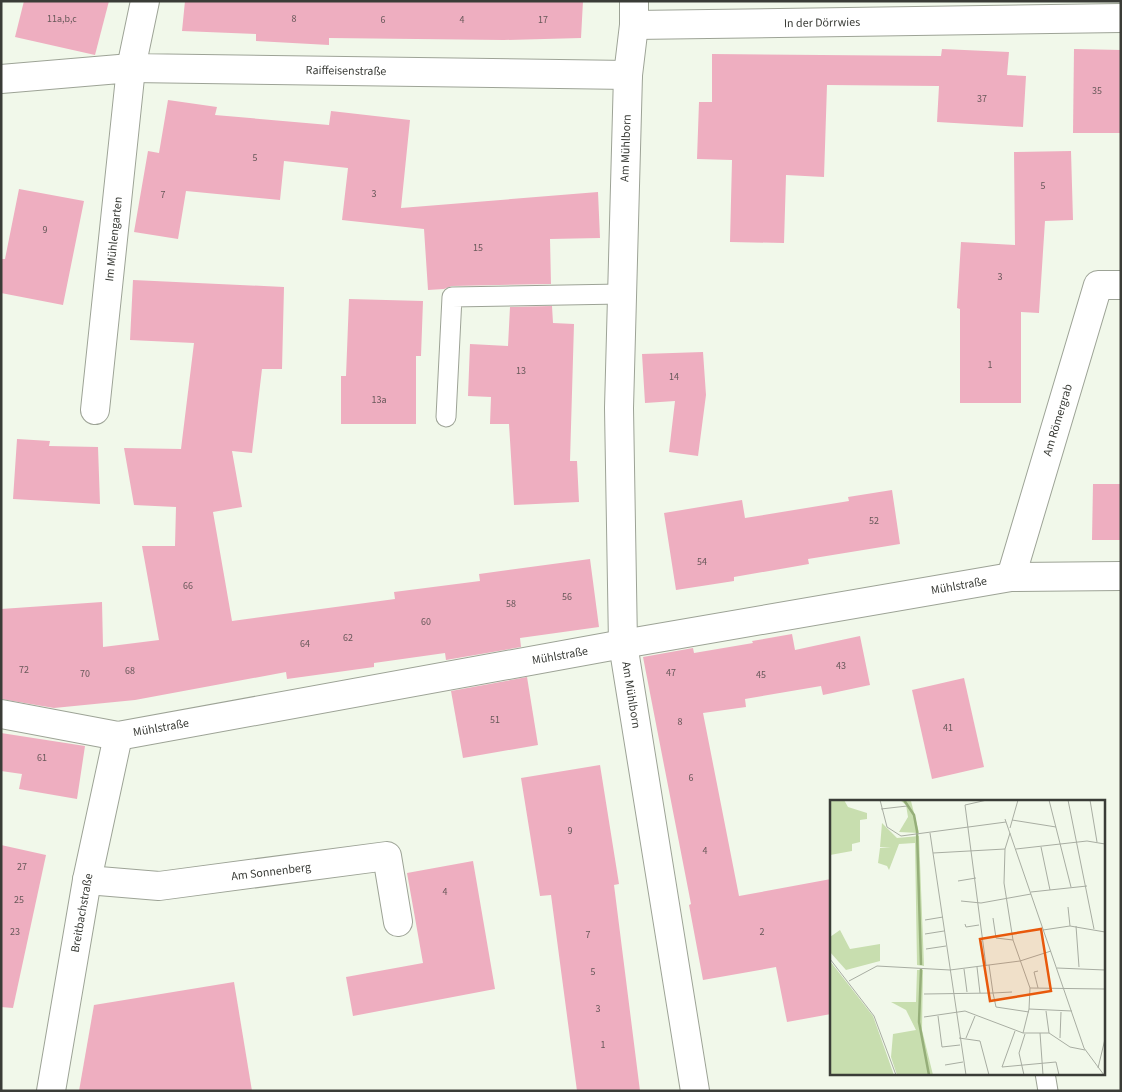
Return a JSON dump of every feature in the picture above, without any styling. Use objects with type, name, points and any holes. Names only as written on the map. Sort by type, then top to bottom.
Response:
[{"type":"street","points":[[131,68],[145,1]]},
{"type":"street","name":"In der Dörrwies","points":[[634,13],[1010,11],[1121,18]]},
{"type":"street","name":"Am Mühlborn","points":[[634,13],[628,75],[619,408],[623,644],[695,1091]]},
{"type":"street","name":"Raiffeisenstraße","points":[[1,80],[131,68],[628,75]]},
{"type":"street","name":"Im Mühlengarten","points":[[95,410],[131,68]]},
{"type":"street","name":"Am Römergrab","points":[[1011,577],[1098,285],[1121,285]]},
{"type":"street","name":"Mühlstraße","points":[[1,714],[118,736],[623,644],[1011,577],[1121,576]]},
{"type":"street","name":"Breitbachstraße","points":[[51,1091],[87,880],[118,736]]},
{"type":"street","name":"Am Sonnenberg","points":[[87,880],[159,886],[388,856],[398,922]]},
{"type":"lane","points":[[446,417],[452,297],[622,294]]},
{"type":"lane","points":[[1045,1074],[1048,1091]]},
{"type":"building","points":[[24,1],[109,1],[95,55],[15,37]]},
{"type":"building","points":[[185,1],[583,1],[581,38],[504,40],[329,38],[329,45],[256,41],[256,34],[182,31]]},
{"type":"building","points":[[942,49],[1009,52],[1007,75],[1026,76],[1023,127],[937,122],[939,86],[827,85],[824,177],[786,175],[784,243],[730,242],[732,160],[697,159],[699,102],[712,102],[712,54],[941,56]]},
{"type":"building","points":[[1074,49],[1121,50],[1121,133],[1073,133]]},
{"type":"building","points":[[168,100],[217,107],[215,115],[329,125],[331,111],[410,120],[401,208],[598,192],[600,238],[550,239],[551,284],[452,286],[444,289],[428,290],[424,229],[342,220],[348,168],[284,161],[280,200],[186,191],[178,239],[134,232],[148,151],[159,153]]},
{"type":"building","points":[[1071,151],[1073,220],[1045,221],[1039,313],[1021,312],[1021,403],[960,403],[960,309],[957,308],[961,242],[1015,245],[1014,152]]},
{"type":"building","points":[[19,189],[84,201],[63,305],[1,293],[1,259],[5,259]]},
{"type":"building","points":[[133,280],[284,287],[282,369],[262,369],[252,453],[232,451],[242,507],[213,512],[232,621],[395,599],[394,592],[480,581],[479,574],[590,559],[599,627],[520,638],[521,647],[446,660],[445,653],[374,663],[374,667],[287,679],[286,672],[135,700],[54,708],[1,699],[1,609],[102,602],[103,647],[159,640],[142,546],[175,546],[176,507],[134,505],[124,448],[181,449],[194,343],[130,340]]},
{"type":"building","points":[[349,299],[423,301],[421,356],[416,356],[416,424],[341,424],[341,376],[346,376]]},
{"type":"building","points":[[552,306],[553,323],[574,324],[570,461],[577,461],[579,502],[514,505],[509,424],[490,424],[491,397],[468,396],[470,344],[508,346],[510,307]]},
{"type":"building","points":[[703,352],[706,395],[698,456],[669,452],[675,401],[645,403],[642,354]]},
{"type":"building","points":[[17,439],[50,441],[49,446],[98,447],[100,504],[13,499]]},
{"type":"building","points":[[1093,484],[1121,484],[1121,540],[1092,540]]},
{"type":"building","points":[[892,490],[900,544],[808,559],[809,564],[734,577],[734,581],[676,590],[664,513],[742,500],[745,518],[849,501],[848,497]]},
{"type":"building","points":[[792,634],[795,650],[860,636],[870,685],[823,695],[821,686],[745,699],[746,707],[703,713],[739,896],[830,879],[830,1014],[787,1022],[776,967],[703,980],[689,905],[691,904],[643,657],[693,648],[694,653],[753,643],[752,641]]},
{"type":"building","points":[[527,677],[538,745],[463,758],[451,691]]},
{"type":"building","points":[[964,678],[984,767],[932,779],[912,690]]},
{"type":"building","points":[[1,733],[85,746],[77,799],[19,789],[22,774],[1,771]]},
{"type":"building","points":[[600,765],[619,884],[614,885],[640,1091],[577,1091],[551,895],[540,896],[521,778]]},
{"type":"building","points":[[1,845],[46,855],[13,1008],[1,1007]]},
{"type":"building","points":[[473,861],[495,989],[353,1016],[346,977],[423,963],[407,873]]},
{"type":"building","points":[[234,982],[252,1091],[79,1091],[94,1005]]}]
